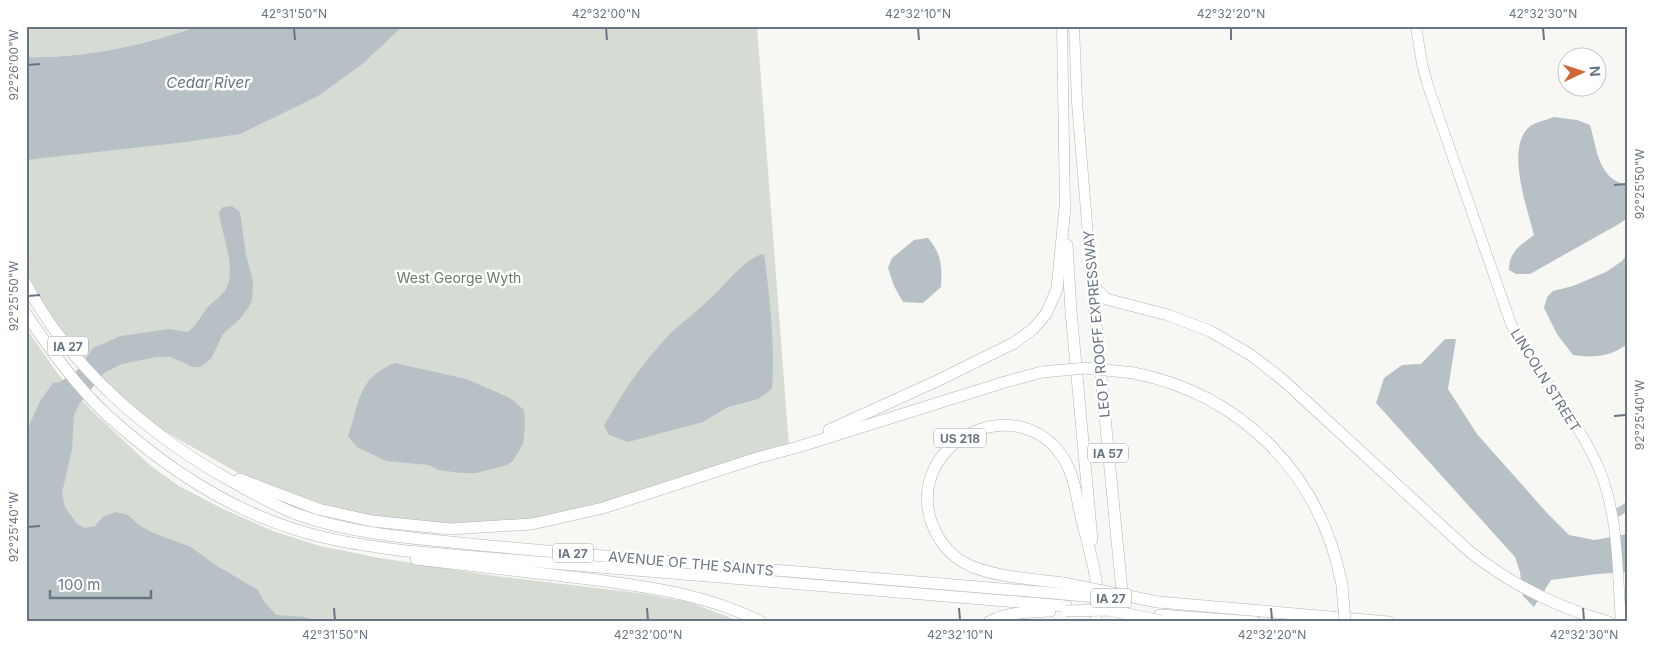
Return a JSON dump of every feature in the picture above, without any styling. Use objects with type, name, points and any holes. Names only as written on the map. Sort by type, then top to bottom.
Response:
[{"type":"highway","points":[[757,458],[870,413],[1014,343],[1026,335],[1046,314],[1057,289],[1065,207]]},
{"type":"highway","name":"LEO P ROOFF EXPRESSWAY","points":[[1065,207],[1072,312],[1100,622]]},
{"type":"highway","name":"AVENUE OF THE SAINTS","points":[[26,284],[53,326],[90,373],[118,401],[148,426],[197,462],[251,492],[297,514],[345,528],[382,535],[525,549],[1063,589],[1158,602],[1389,622]]},
{"type":"highway","points":[[1092,284],[1106,299],[1168,315],[1190,323],[1210,331],[1251,355],[1283,380],[1470,552],[1524,588],[1562,606],[1609,622]]},
{"type":"highway","name":"LEO P ROOFF EXPRESSWAY","points":[[1092,284],[1125,622]]},
{"type":"highway","name":"AVENUE OF THE SAINTS","points":[[26,314],[56,357],[106,414],[157,456],[200,486],[248,511],[293,529],[349,542],[406,550],[1066,609],[1109,610],[1161,619]]},
{"type":"highway","points":[[197,462],[318,509],[372,521],[450,529],[514,526],[570,516],[620,503],[757,458],[1042,372],[1086,368],[1134,372],[1198,393],[1240,419],[1266,441],[1293,470],[1315,504],[1332,545],[1342,585],[1345,622]]},
{"type":"highway","name":"US 218","points":[[1063,589],[982,570],[963,562],[942,544],[936,534],[929,512],[928,489],[933,471],[938,462],[957,440],[966,434],[985,427],[1009,426],[1030,430],[1058,450],[1070,471],[1097,586]]},
{"type":"highway","points":[[293,529],[337,545],[394,556],[606,581],[676,592],[728,607],[761,622]]},
{"type":"highway","points":[[1096,622],[1097,586]]},
{"type":"highway","points":[[988,622],[1016,613],[1066,609]]},
{"type":"highway","points":[[1161,619],[1255,622]]},
{"type":"main road","name":"LEO P ROOFF EXPRESSWAY","points":[[1062,26],[1065,207]]},
{"type":"main road","name":"LEO P ROOFF EXPRESSWAY","points":[[1074,26],[1077,102],[1092,284]]},
{"type":"main road","name":"LINCOLN STREET","points":[[1416,26],[1420,55],[1428,86],[1505,309],[1519,338],[1593,457],[1606,487],[1613,521],[1622,622]]},
{"type":"street","points":[[1613,521],[1628,506]]},
{"type":"green space","points":[[26,26],[198,26],[136,45],[69,56],[26,57]]},
{"type":"green space","name":"West George Wyth","points":[[372,26],[757,26],[789,446],[646,494],[532,524],[450,529],[372,521],[322,504],[270,491],[132,413],[53,326],[26,282],[26,141]]},
{"type":"green space","points":[[26,328],[58,374],[91,410],[151,466],[179,486],[223,509],[273,531],[320,546],[380,558],[495,576],[639,593],[689,602],[742,622],[26,622]]},
{"type":"water","name":"Cedar River","points":[[198,26],[403,26],[361,65],[318,96],[240,134],[26,160],[26,57],[69,56],[114,49],[136,45]]},
{"type":"water","points":[[1554,117],[1577,120],[1590,125],[1600,162],[1605,170],[1610,177],[1628,185],[1628,218],[1530,274],[1516,274],[1509,270],[1513,253],[1534,235],[1523,196],[1518,164],[1522,137],[1529,127],[1537,122]]},
{"type":"water","points":[[232,206],[240,212],[246,255],[253,281],[252,300],[248,308],[240,319],[223,334],[211,359],[200,367],[193,367],[171,357],[156,357],[122,364],[104,373],[80,403],[74,415],[72,449],[62,493],[65,507],[77,524],[85,528],[95,526],[103,517],[116,512],[128,515],[139,525],[151,532],[191,547],[217,566],[258,590],[263,600],[276,615],[304,617],[320,622],[26,622],[26,437],[40,401],[53,383],[60,382],[79,369],[93,348],[121,336],[169,329],[188,332],[196,324],[207,308],[224,292],[228,283],[230,263],[219,212],[223,207]]},
{"type":"water","points":[[928,238],[939,255],[941,287],[923,303],[903,302],[894,286],[888,268],[892,258],[914,240]]},
{"type":"water","points":[[1628,253],[1628,343],[1609,354],[1573,355],[1557,334],[1544,308],[1547,297],[1553,291],[1573,286],[1606,272],[1622,261]]},
{"type":"water","points":[[764,254],[771,321],[772,389],[758,399],[728,407],[703,422],[628,442],[609,435],[604,426],[626,389],[652,355],[671,333],[709,300],[744,265]]},
{"type":"water","points":[[1445,339],[1456,339],[1448,389],[1477,434],[1569,535],[1594,540],[1628,534],[1628,572],[1551,580],[1534,607],[1523,596],[1520,572],[1515,557],[1376,403],[1384,378],[1402,365],[1421,364]]},
{"type":"water","points":[[395,363],[466,379],[510,398],[524,410],[525,425],[523,444],[513,461],[507,465],[476,473],[460,473],[439,470],[428,465],[386,461],[357,447],[348,436],[361,393],[366,384],[382,369]]}]
